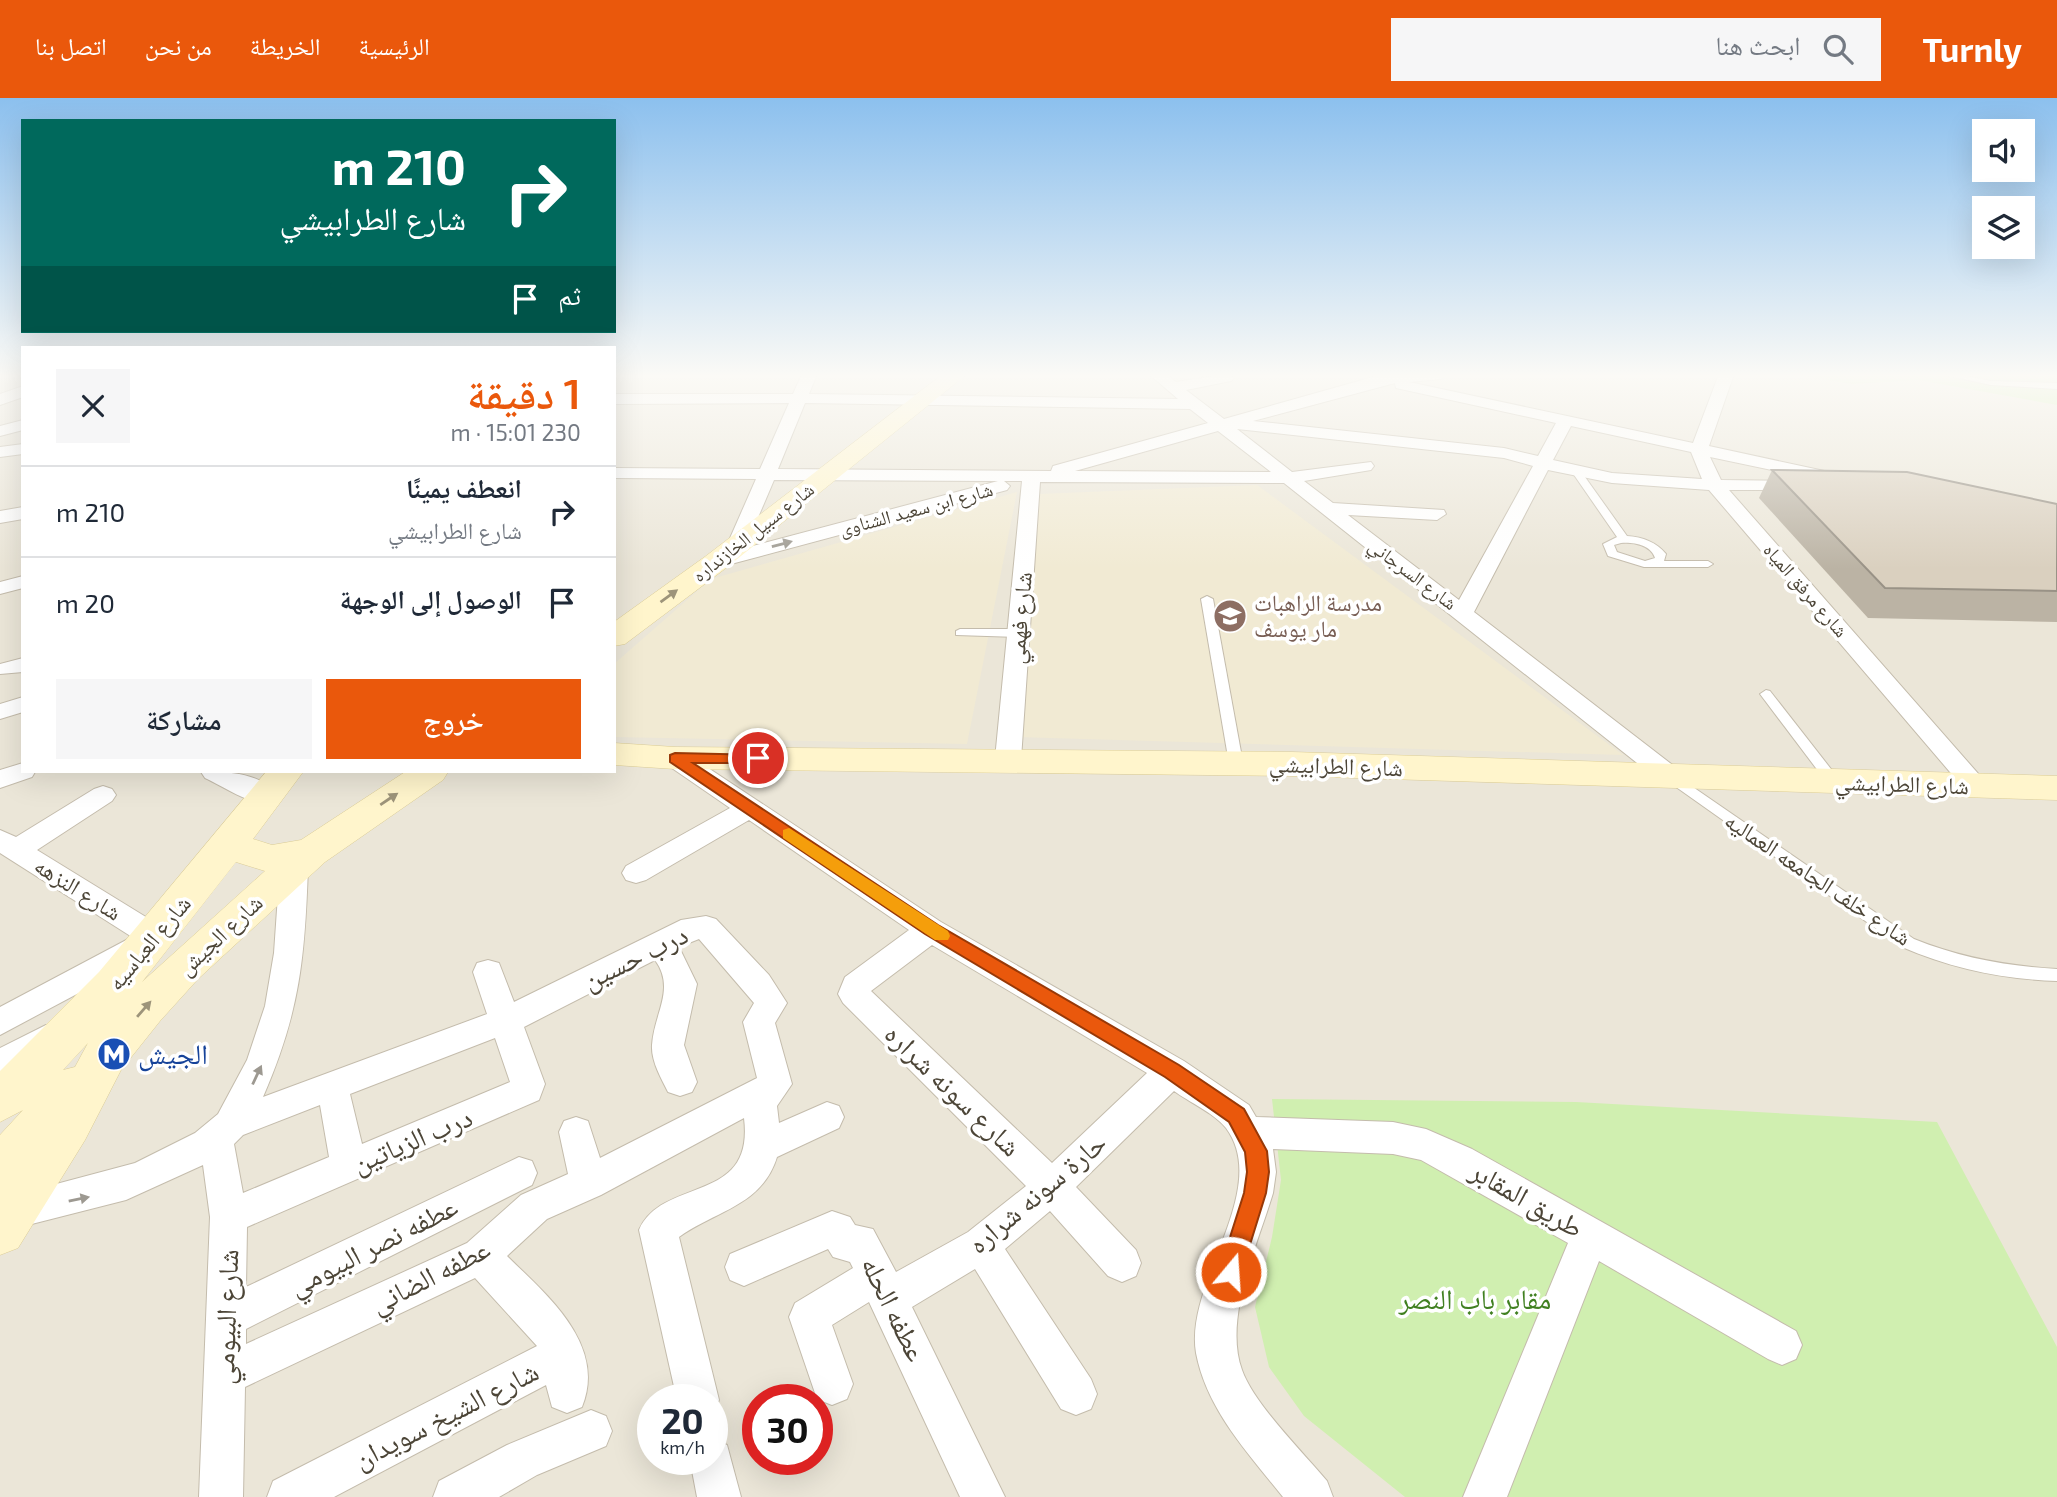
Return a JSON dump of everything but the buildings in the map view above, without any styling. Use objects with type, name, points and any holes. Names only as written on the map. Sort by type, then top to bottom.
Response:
[{"type":"main road","name":"شارع سبيل الخازنداره","points":[[616,636],[716,562],[872,439]]},
{"type":"main road","name":"شارع الطرابيشي","points":[[616,754],[675,758],[1236,763],[2057,788]]},
{"type":"main road","name":"شارع الجيش","points":[[6,1181],[52,1107],[105,1056],[183,967],[303,859],[429,773]]},
{"type":"main road","name":"شارع العباسيه","points":[[0,1101],[51,1055],[156,938],[275,784]]},
{"type":"main road","points":[[228,845],[272,859],[303,859]]},
{"type":"main road","name":"شارع الجيش","points":[[6,1181],[68,1125],[105,1056]]},
{"type":"street","points":[[737,545],[782,439]]},
{"type":"street","name":"شارع ابن سعيد الشناوى","points":[[716,562],[1031,478],[1162,439]]},
{"type":"street","name":"شارع السرجاني","points":[[1241,439],[1670,776]]},
{"type":"street","points":[[1378,439],[1504,453],[1612,478],[1714,485],[1849,483],[1645,439]]},
{"type":"street","points":[[1464,612],[1556,439]]},
{"type":"street","points":[[1699,451],[1703,439]]},
{"type":"street","name":"شارع مرفق المياه","points":[[1699,451],[1714,485],[1976,786]]},
{"type":"street","points":[[616,474],[1287,478],[1365,466]]},
{"type":"street","name":"شارع فهمي","points":[[1008,759],[1031,478]]},
{"type":"street","points":[[0,517],[20,501]]},
{"type":"street","points":[[1326,508],[1437,514]]},
{"type":"street","points":[[0,588],[21,583]]},
{"type":"street","points":[[0,712],[21,705]]},
{"type":"street","points":[[675,758],[931,930],[1172,1071],[1237,1116],[1256,1151],[1257,1182],[1216,1319],[1216,1350],[1224,1381],[1242,1411],[1311,1497]]},
{"type":"street","points":[[0,780],[21,772]]},
{"type":"street","points":[[219,773],[275,784]]},
{"type":"street","points":[[8,845],[103,795]]},
{"type":"street","points":[[636,873],[750,808]]},
{"type":"street","name":"شارع النزهه","points":[[8,845],[156,938]]},
{"type":"street","points":[[224,1131],[259,1072],[283,1007],[303,859]]},
{"type":"street","name":"درب حسين","points":[[6,1181],[103,1194],[162,1171],[224,1131],[507,1020],[691,928],[706,928],[758,984],[771,1003],[759,1022],[775,1084]]},
{"type":"street","name":"شارع سونه شراره","points":[[931,930],[856,986],[854,994],[1052,1187],[1122,1263]]},
{"type":"street","points":[[0,1023],[156,938]]},
{"type":"street","points":[[659,943],[680,970],[682,996],[668,1048],[680,1082]]},
{"type":"street","points":[[488,972],[507,1020]]},
{"type":"street","points":[[0,1065],[104,997]]},
{"type":"street","name":"درب الزياتين","points":[[229,1217],[527,1090],[528,1084],[507,1020]]},
{"type":"street","name":"حارة سونه شراره","points":[[832,1384],[809,1318],[981,1245],[1052,1187],[1172,1071]]},
{"type":"street","points":[[694,1384],[658,1230],[732,1190],[746,1178],[763,1147],[760,1102],[775,1084]]},
{"type":"street","name":"عطفه الضاني","points":[[224,1375],[480,1256],[534,1207],[588,1183],[775,1084]]},
{"type":"street","points":[[337,1102],[349,1167]]},
{"type":"street","points":[[763,1147],[827,1117]]},
{"type":"street","name":"شارع البيومي","points":[[221,1497],[229,1217],[224,1131]]},
{"type":"street","points":[[576,1132],[588,1183]]},
{"type":"street","name":"طريق المقابر","points":[[1248,1132],[1392,1138],[1426,1145],[1459,1160],[1782,1345]]},
{"type":"street","name":"عطفه نصر البيومي","points":[[226,1318],[519,1173]]},
{"type":"street","name":"عطفه الحله","points":[[744,1267],[835,1229],[846,1244],[861,1243],[884,1286],[983,1497]]},
{"type":"street","points":[[1485,1497],[1590,1235]]},
{"type":"street","points":[[981,1245],[1076,1394]]},
{"type":"street","points":[[480,1256],[500,1273],[514,1294],[554,1334],[566,1373]]},
{"type":"street","name":"شارع الشيخ سويدان","points":[[289,1497],[566,1373]]},
{"type":"street","points":[[455,1497],[522,1460],[591,1430]]},
{"type":"street","points":[[715,1475],[719,1497]]},
{"type":"lane","points":[[1577,471],[1624,539]]},
{"type":"lane","points":[[1654,563],[1660,559],[1656,549],[1624,539],[1608,544],[1612,554],[1632,563],[1708,564]]},
{"type":"lane","points":[[1207,599],[1236,763]]},
{"type":"lane","points":[[960,633],[1018,633]]},
{"type":"lane","points":[[1766,694],[1833,781]]},
{"type":"lane","name":"شارع خلف الجامعه العماليه","points":[[1670,776],[1908,943],[1945,959],[1983,970],[2057,975]]},
{"type":"shaded area","points":[[0,439],[21,439],[21,773],[616,773],[616,439],[2057,439],[2057,1497],[0,1497]]},
{"type":"shaded area","name":"مدرسة الراهبات مار يوسف","points":[[1257,485],[1623,755],[1015,737],[1039,494]]},
{"type":"shaded area","points":[[1017,492],[967,744],[616,737],[616,662],[711,579]]},
{"type":"green space","name":"مقابر باب النصر","points":[[1272,1099],[1576,1102],[1937,1122],[2057,1347],[2057,1497],[1405,1497],[1304,1416],[1269,1367],[1255,1307],[1272,1237],[1281,1180]]},
{"type":"slow traffic","points":[[789,834],[941,936]]},
{"type":"place","name":"مدرسة الراهبات مار يوسف","points":[[1230,616]]},
{"type":"place","name":"الجيش","points":[[114,1054]]},
{"type":"route","points":[[758,758],[675,758],[931,930],[1172,1071],[1237,1116],[1256,1151],[1258,1172],[1255,1193],[1231,1272]]}]
